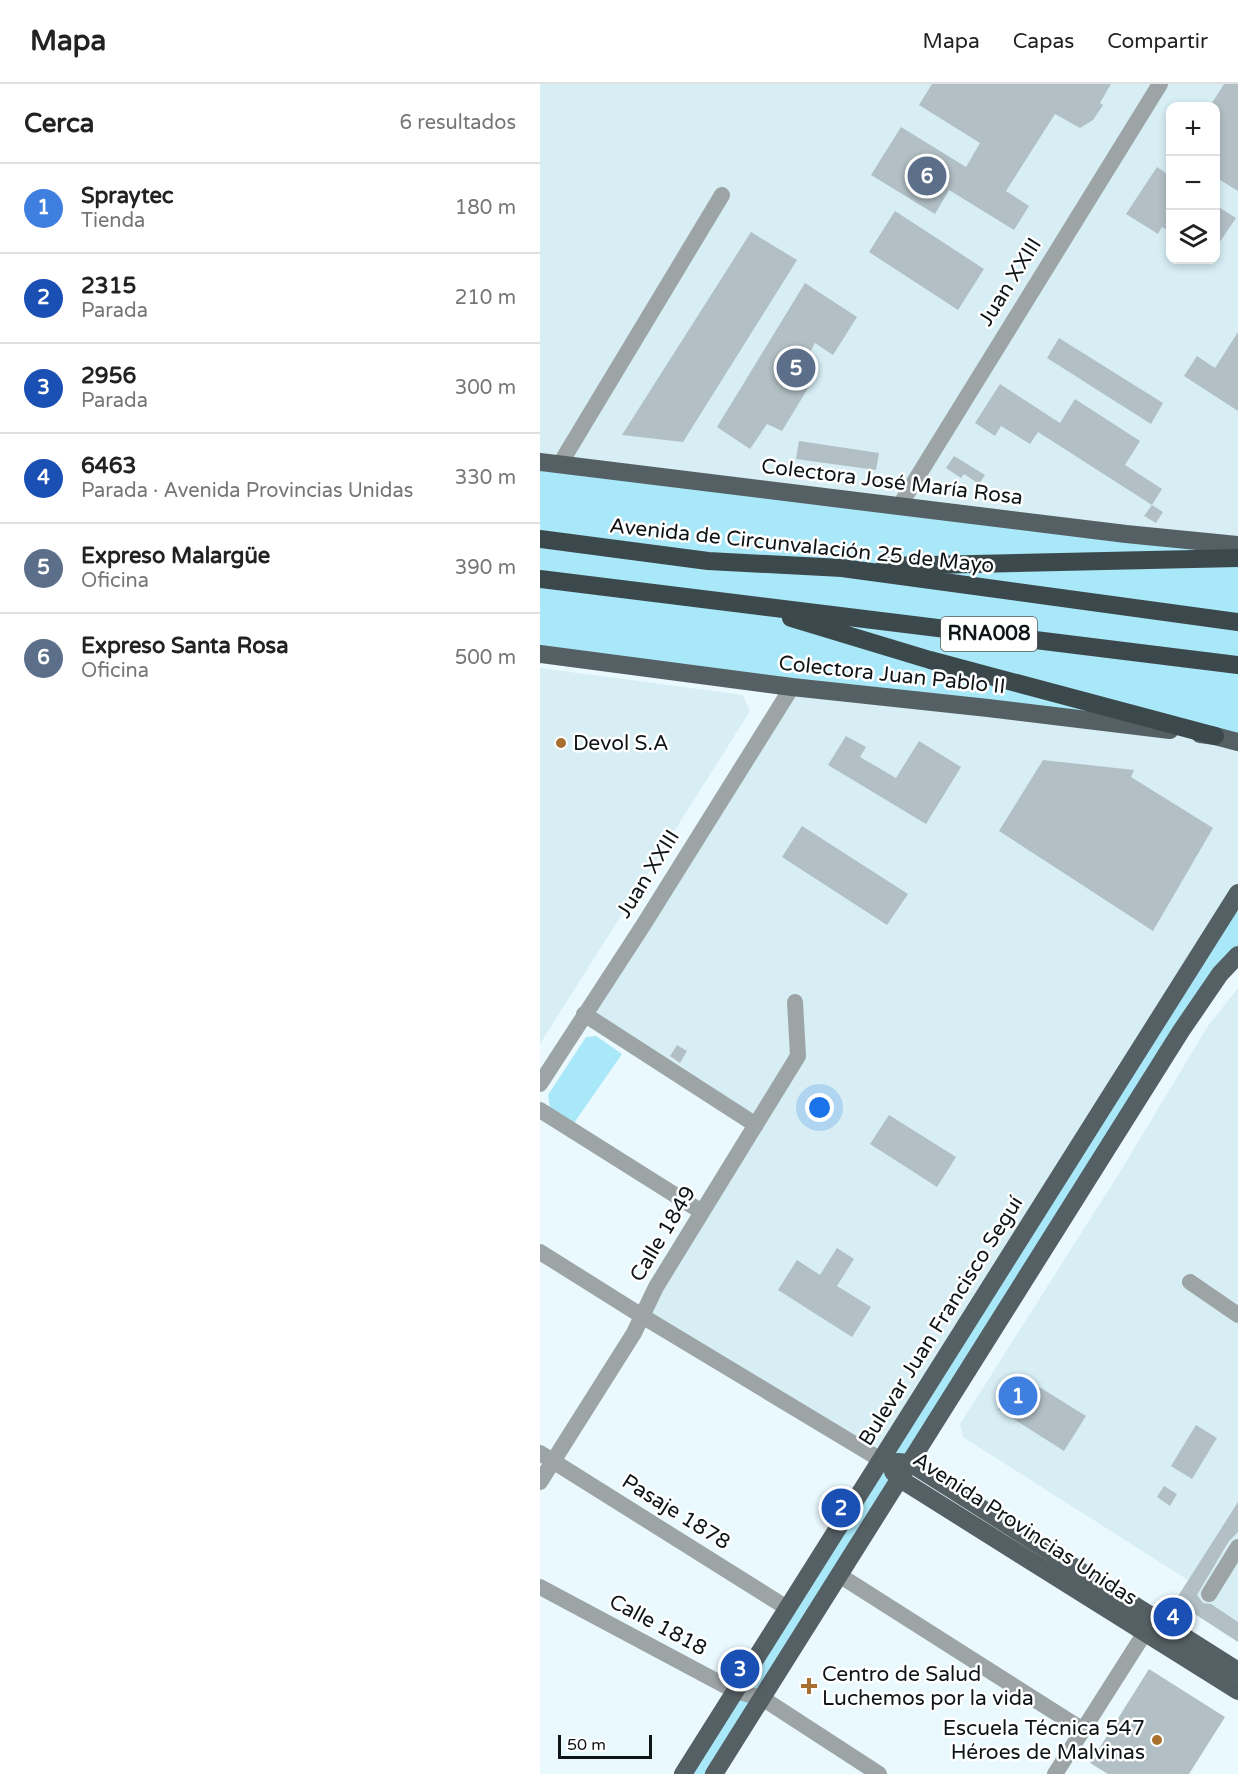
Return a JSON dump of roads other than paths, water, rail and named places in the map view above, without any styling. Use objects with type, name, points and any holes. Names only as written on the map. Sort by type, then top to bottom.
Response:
[{"type":"highway","name":"Avenida de Circunvalación 25 de Mayo","points":[[540,539],[708,561],[842,568],[1238,622]]},
{"type":"highway","points":[[842,568],[927,563],[981,565],[1238,558]]},
{"type":"highway","name":"RNA008","points":[[540,579],[1238,665]]},
{"type":"highway","name":"RNA008","points":[[740,603],[930,660],[1215,736]]},
{"type":"main road","name":"Colectora José María Rosa","points":[[540,462],[1238,546]]},
{"type":"main road","name":"Colectora Juan Pablo II","points":[[540,654],[792,687],[1215,736],[1238,742]]},
{"type":"main road","name":"Bulevar Juan Francisco Seguí","points":[[683,1774],[1238,893]]},
{"type":"main road","points":[[714,1774],[1181,1031],[1220,974],[1238,955]]},
{"type":"main road","name":"Avenida Provincias Unidas","points":[[881,1460],[905,1471],[1155,1617],[1238,1671]]},
{"type":"main road","name":"Avenida Provincias Unidas","points":[[905,1471],[1145,1633],[1238,1691]]},
{"type":"street","name":"Juan XXIII","points":[[900,505],[1160,84]]},
{"type":"street","points":[[560,464],[722,195]]},
{"type":"street","name":"Juan XXIII","points":[[540,1084],[644,924],[792,687]]},
{"type":"street","name":"Calle 1849","points":[[540,1482],[547,1457],[633,1333],[656,1287],[798,1056],[795,1002]]},
{"type":"street","points":[[584,1014],[756,1125]]},
{"type":"street","points":[[540,1110],[702,1212]]},
{"type":"street","name":"Avenida Provincias Unidas","points":[[540,1252],[881,1460]]},
{"type":"street","points":[[1190,1282],[1238,1315]]},
{"type":"street","name":"Pasaje 1878","points":[[547,1457],[788,1608]]},
{"type":"street","points":[[1209,1594],[1238,1547]]},
{"type":"street","points":[[839,1575],[1083,1730]]},
{"type":"street","name":"Calle 1818","points":[[540,1587],[735,1691],[762,1698],[879,1774]]},
{"type":"street","points":[[1055,1774],[1155,1617]]},
{"type":"place","name":"Expreso Santa Rosa","points":[[927,176]]},
{"type":"place","name":"Expreso Malargüe","points":[[796,368]]},
{"type":"place","name":"Devol S.A","points":[[561,743]]},
{"type":"place","name":"Spraytec","points":[[1018,1396]]},
{"type":"place","name":"2315","points":[[841,1508]]},
{"type":"place","name":"6463","points":[[1173,1617]]},
{"type":"place","name":"2956","points":[[740,1669]]},
{"type":"place","name":"Centro de Salud Luchemos por la vida","points":[[809,1686]]},
{"type":"place","name":"Escuela Técnica 547 Héroes de Malvinas","points":[[1157,1740]]}]
